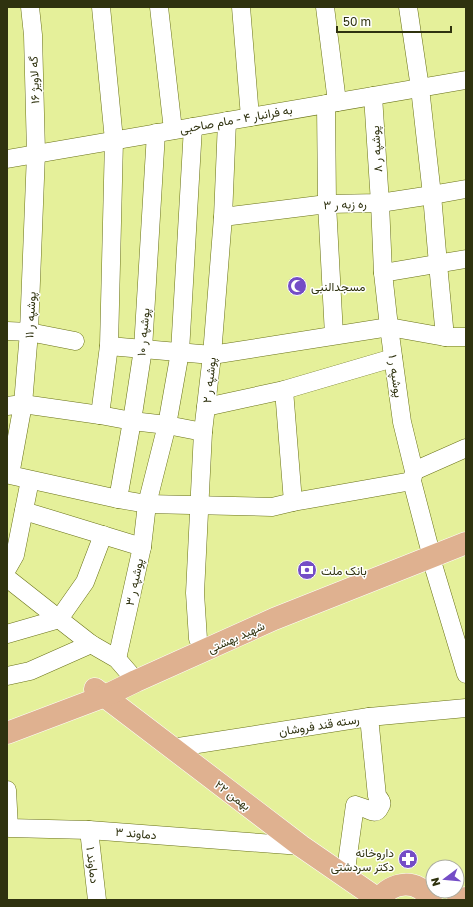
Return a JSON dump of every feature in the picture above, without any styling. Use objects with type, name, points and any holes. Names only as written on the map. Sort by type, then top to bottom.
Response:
[{"type":"main road","name":"شهید بهشتی","points":[[127,670],[274,619],[430,552],[466,530]]},
{"type":"main road","name":"شهید بهشتی","points":[[7,733],[98,691],[127,670],[198,639],[430,552],[466,543]]},
{"type":"main road","name":"شهید بهشتی","points":[[7,719],[98,691]]},
{"type":"main road","name":"۲۲ بهمن","points":[[98,691],[301,846],[378,900]]},
{"type":"main road","points":[[378,900],[385,892],[394,886],[404,884],[414,886],[423,891],[431,900]]},
{"type":"main road","points":[[458,900],[466,898]]},
{"type":"street","name":"۱۶ گه لاویژ","points":[[30,7],[33,35],[36,154]]},
{"type":"street","points":[[100,415],[109,346],[114,140],[101,7]]},
{"type":"street","name":"پوشپه ر ۱۰","points":[[118,499],[143,349],[165,131],[159,7]]},
{"type":"street","points":[[241,7],[250,117]]},
{"type":"street","points":[[325,7],[332,103],[327,204],[334,335]]},
{"type":"street","points":[[408,7],[420,88],[432,195],[445,337]]},
{"type":"street","name":"به فرانبار ۴ - مام صاحبی","points":[[7,158],[466,80]]},
{"type":"street","name":"پوشپە ر ۸","points":[[372,96],[380,203]]},
{"type":"street","name":"پوشپه ر ۲","points":[[198,639],[195,593],[203,432],[212,355],[223,217],[227,120]]},
{"type":"street","name":"پوشپه ر ۳","points":[[127,670],[147,504],[167,425],[180,352],[193,127]]},
{"type":"street","name":"پوشپه ر ۱۱","points":[[30,480],[10,476],[15,405],[29,332],[36,154]]},
{"type":"street","name":"ره زبه ر ۳","points":[[223,217],[327,204],[380,203],[466,189]]},
{"type":"street","name":"۱ پوشپه ر","points":[[380,203],[383,273],[402,422],[430,552],[466,674]]},
{"type":"street","points":[[383,273],[466,259]]},
{"type":"street","points":[[109,346],[212,355],[389,327],[445,337],[466,338]]},
{"type":"street","points":[[7,331],[29,332],[75,341]]},
{"type":"street","points":[[206,407],[284,390],[393,358]]},
{"type":"street","points":[[284,390],[293,502]]},
{"type":"street","points":[[15,405],[100,415],[203,432]]},
{"type":"street","points":[[7,570],[15,555],[30,480],[147,504],[272,507],[413,476],[466,448]]},
{"type":"street","points":[[24,510],[142,547]]},
{"type":"street","points":[[7,634],[59,619],[85,582],[103,535]]},
{"type":"street","points":[[7,578],[91,644],[127,670]]},
{"type":"street","points":[[7,676],[30,671],[91,644]]},
{"type":"street","name":"رسته قند فروشان","points":[[172,748],[369,717],[466,708]]},
{"type":"street","points":[[345,877],[354,805],[370,812],[375,812],[380,809],[382,805],[381,800],[377,796],[369,717]]},
{"type":"street","name":"دماوند ۳","points":[[7,791],[8,829],[89,830],[301,846]]},
{"type":"street","name":"دماوند ۱","points":[[89,830],[98,900]]},
{"type":"place","name":"مسجدالنبی","points":[[297,286]]},
{"type":"place","name":"بانک ملت","points":[[307,570]]},
{"type":"place","name":"داروخانه دکتر سردشتی","points":[[408,859]]}]
